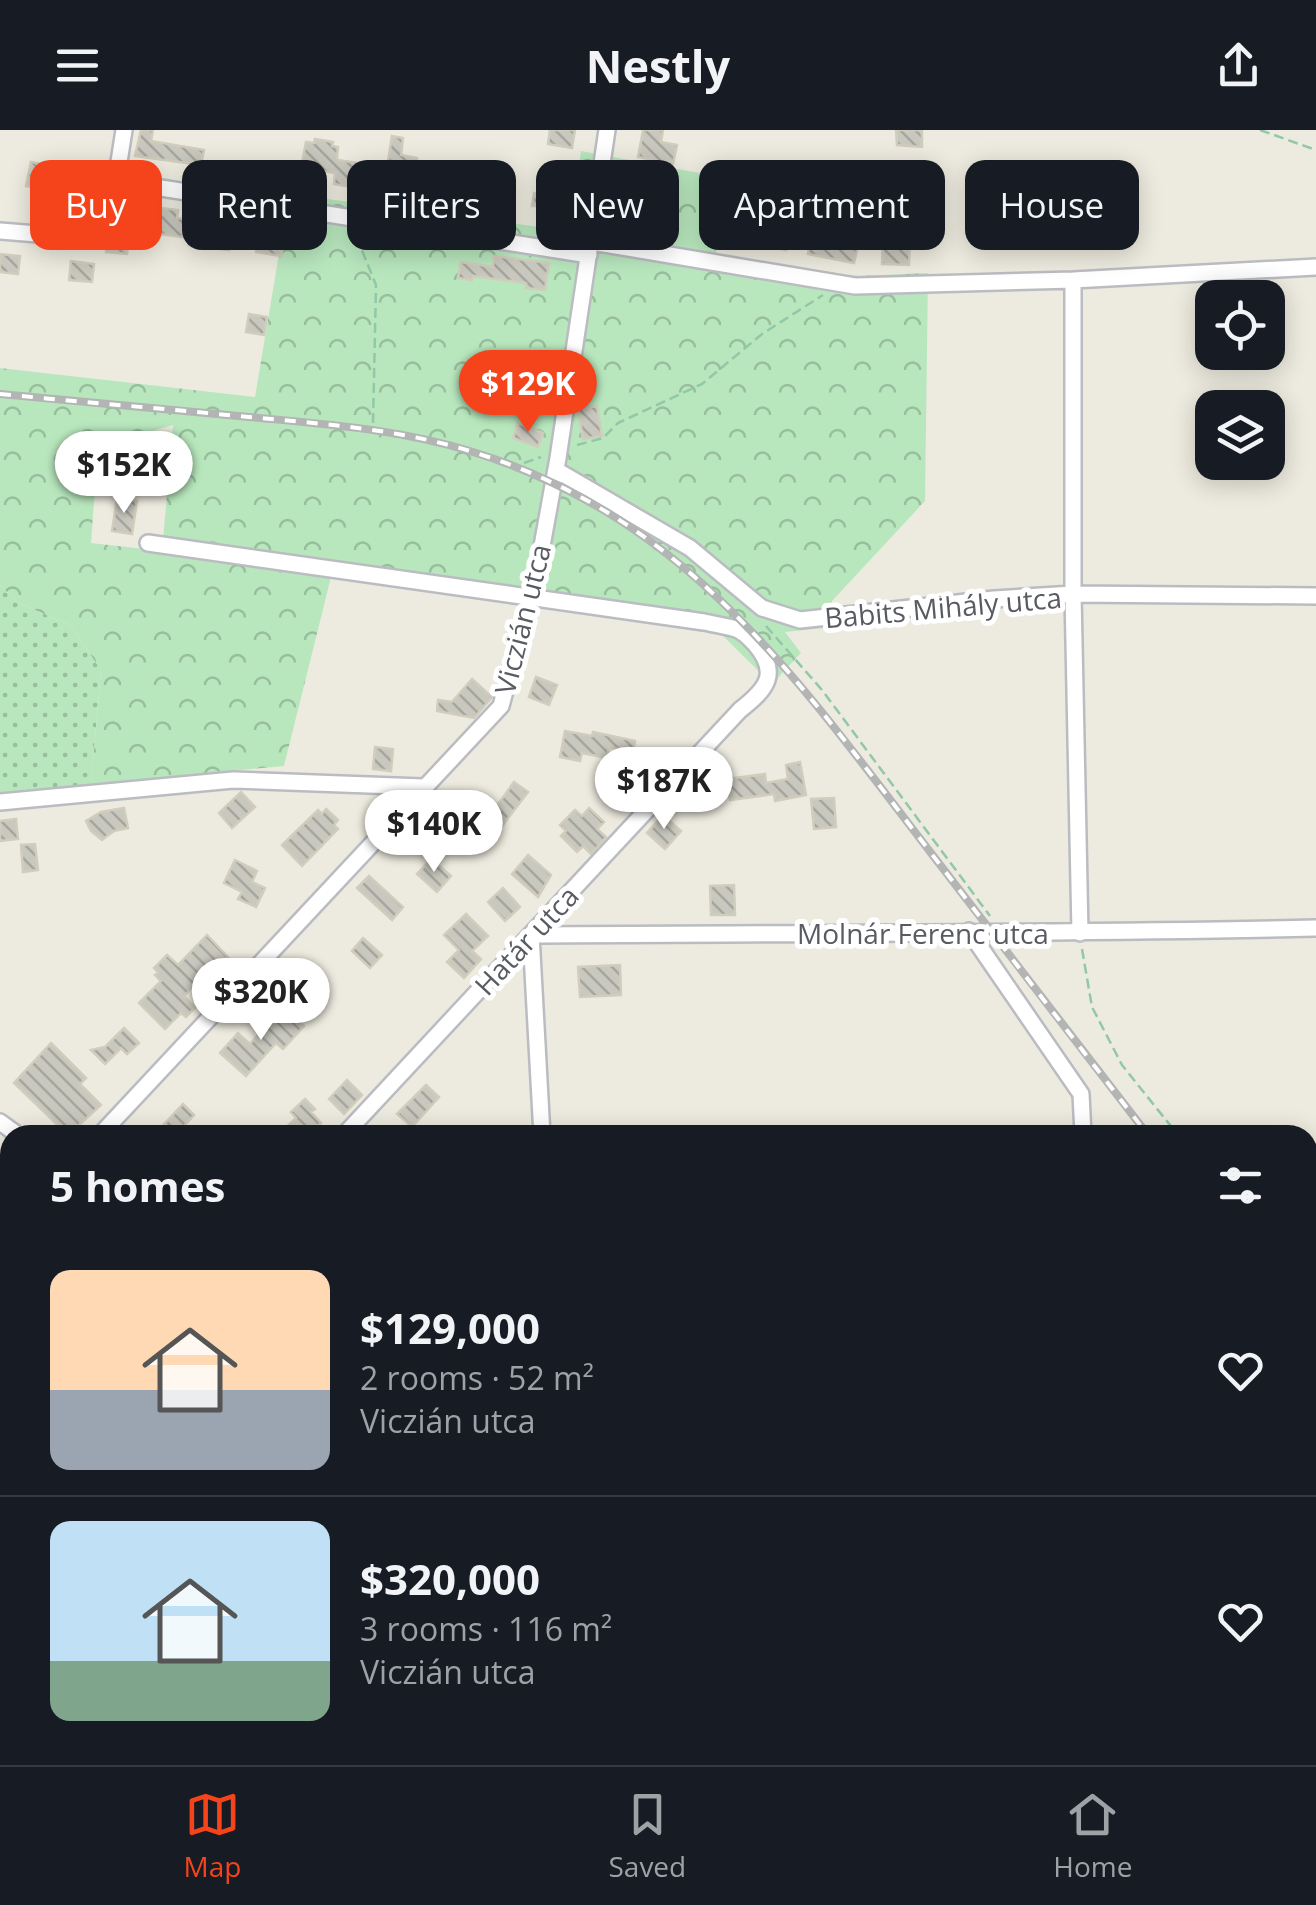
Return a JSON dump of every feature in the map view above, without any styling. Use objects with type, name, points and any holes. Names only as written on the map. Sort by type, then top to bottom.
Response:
[{"type":"street","points":[[119,160],[124,130]]},
{"type":"street","name":"Viczián utca","points":[[603,160],[607,130]]},
{"type":"street","points":[[162,188],[347,217]]},
{"type":"street","points":[[0,230],[30,233]]},
{"type":"street","name":"Viczián utca","points":[[109,1125],[500,706],[532,597],[590,250]]},
{"type":"street","points":[[597,250],[846,285],[1072,280],[1316,267]]},
{"type":"street","points":[[1072,280],[1080,933]]},
{"type":"street","name":"Babits Mihály utca","points":[[556,470],[690,548],[762,608],[800,620],[994,598],[1074,594],[1316,596]]},
{"type":"street","points":[[148,542],[532,597]]},
{"type":"street","name":"Határ utca","points":[[353,1125],[766,685],[770,666],[739,630],[532,597]]},
{"type":"street","points":[[0,802],[233,780],[423,787]]},
{"type":"street","name":"Molnár Ferenc utca","points":[[531,935],[1316,928]]},
{"type":"street","points":[[969,931],[1080,1094],[1082,1125]]},
{"type":"street","points":[[531,935],[541,1125]]},
{"type":"path","points":[[1260,130],[1316,150]]},
{"type":"path","points":[[362,250],[376,285],[373,423]]},
{"type":"path","points":[[524,464],[603,438],[618,423],[702,384],[805,304],[846,285]]},
{"type":"path","points":[[764,624],[822,690],[1001,930]]},
{"type":"path","points":[[1080,933],[1092,1007],[1122,1065],[1170,1125]]},
{"type":"green space","points":[[581,151],[629,160],[580,160]]},
{"type":"green space","points":[[679,169],[699,173],[699,250],[858,276],[928,273],[925,501],[832,601],[834,627],[785,632],[801,653],[772,684],[722,635],[332,573],[284,766],[91,784],[101,670],[70,625],[17,602],[0,585],[0,368],[255,397],[280,250],[327,250],[327,199],[347,202],[347,250],[516,250],[516,224],[536,227],[536,250],[679,250]],"holes":[[[173,425],[162,551],[91,543],[96,474],[121,440]]]},
{"type":"green space","points":[[0,585],[17,602],[70,625],[101,670],[91,784],[0,794]]},
{"type":"building","points":[[141,130],[153,130],[151,141],[204,150],[202,160],[182,162],[135,156]]},
{"type":"building","points":[[550,130],[575,130],[572,148],[548,144]]},
{"type":"building","points":[[643,130],[663,130],[661,142],[677,145],[674,160],[638,157]]},
{"type":"building","points":[[896,130],[922,130],[922,147],[897,145]]},
{"type":"building","points":[[392,136],[403,138],[401,155],[417,160],[388,160]]},
{"type":"building","points":[[306,142],[333,142],[332,146],[338,147],[337,160],[347,161],[347,186],[334,184],[335,173],[327,172],[327,160],[303,160]]},
{"type":"building","points":[[162,208],[178,210],[182,237],[162,234]]},
{"type":"building","points":[[106,250],[128,250],[127,254]]},
{"type":"building","points":[[256,250],[282,250],[281,256]]},
{"type":"building","points":[[809,250],[857,250],[854,263],[808,254]]},
{"type":"building","points":[[883,250],[910,250],[909,265],[882,264]]},
{"type":"building","points":[[0,254],[20,256],[18,274],[0,272]]},
{"type":"building","points":[[494,256],[549,263],[545,290],[526,288],[526,283],[473,276],[472,280],[458,278],[461,262],[493,267]]},
{"type":"building","points":[[71,261],[94,264],[92,282],[69,280]]},
{"type":"building","points":[[249,314],[267,317],[264,335],[246,332]]},
{"type":"building","points":[[597,406],[602,436],[583,439],[578,409]]},
{"type":"building","points":[[518,423],[543,433],[538,447],[513,438]]},
{"type":"building","points":[[117,498],[137,501],[132,534],[112,531]]},
{"type":"building","points":[[536,677],[557,685],[549,705],[529,697]]},
{"type":"building","points":[[472,679],[492,697],[474,718],[437,711],[438,700],[452,702]]},
{"type":"building","points":[[565,731],[635,741],[633,752],[609,747],[607,758],[582,753],[580,761],[560,757]]},
{"type":"building","points":[[375,747],[393,749],[391,771],[373,769]]},
{"type":"building","points":[[800,762],[806,795],[775,801],[774,794],[730,800],[727,779],[765,774],[766,783],[788,779],[786,765]]},
{"type":"building","points":[[514,782],[528,792],[496,834],[486,826],[480,833],[470,825],[486,799],[496,807]]},
{"type":"building","points":[[241,792],[255,807],[232,828],[219,813]]},
{"type":"building","points":[[834,798],[836,827],[814,829],[811,799]]},
{"type":"building","points":[[124,808],[128,828],[114,831],[102,840],[91,831],[86,821],[101,812]]},
{"type":"building","points":[[589,808],[604,822],[597,829],[606,837],[591,854],[583,846],[577,852],[561,836],[566,831],[560,825],[575,810],[582,816]]},
{"type":"building","points":[[326,809],[338,820],[334,825],[338,829],[302,866],[282,845],[318,810],[322,814]]},
{"type":"building","points":[[663,815],[681,831],[665,849],[647,833]]},
{"type":"building","points":[[16,819],[18,839],[0,841],[0,821]]},
{"type":"building","points":[[35,844],[38,870],[23,872],[21,845]]},
{"type":"building","points":[[528,855],[551,875],[538,897],[512,874]]},
{"type":"building","points":[[431,859],[451,876],[437,892],[417,874]]},
{"type":"building","points":[[235,860],[257,871],[252,882],[265,888],[256,907],[238,899],[242,892],[224,883]]},
{"type":"building","points":[[369,876],[403,907],[392,920],[357,888]]},
{"type":"building","points":[[734,885],[735,915],[711,915],[710,886]]},
{"type":"building","points":[[503,888],[520,907],[505,921],[488,902]]},
{"type":"building","points":[[466,914],[488,936],[472,951],[481,959],[464,978],[447,962],[459,950],[444,935]]},
{"type":"building","points":[[207,935],[228,957],[220,965],[217,962],[184,996],[195,1008],[186,1017],[181,1013],[165,1029],[139,1003],[161,981],[154,968],[167,955],[178,965]]},
{"type":"building","points":[[363,938],[382,955],[370,968],[352,951]]},
{"type":"building","points":[[620,965],[621,995],[580,997],[578,967]]},
{"type":"building","points":[[286,1010],[304,1026],[283,1049],[276,1043],[246,1076],[220,1053],[238,1033],[250,1044]]},
{"type":"building","points":[[124,1028],[139,1043],[127,1054],[121,1048],[105,1064],[91,1050],[105,1047]]},
{"type":"building","points":[[51,1043],[86,1078],[80,1084],[101,1105],[79,1125],[58,1125],[14,1083]]},
{"type":"building","points":[[347,1080],[362,1095],[344,1114],[329,1099]]},
{"type":"building","points":[[426,1085],[439,1097],[414,1125],[397,1114]]},
{"type":"building","points":[[305,1099],[321,1123],[289,1125],[296,1118],[291,1112]]},
{"type":"building","points":[[183,1104],[194,1115],[185,1125],[163,1125]]},
{"type":"railway","points":[[0,394],[334,425],[418,438],[473,452],[549,481],[617,519],[679,563],[786,669],[1140,1125]]}]
